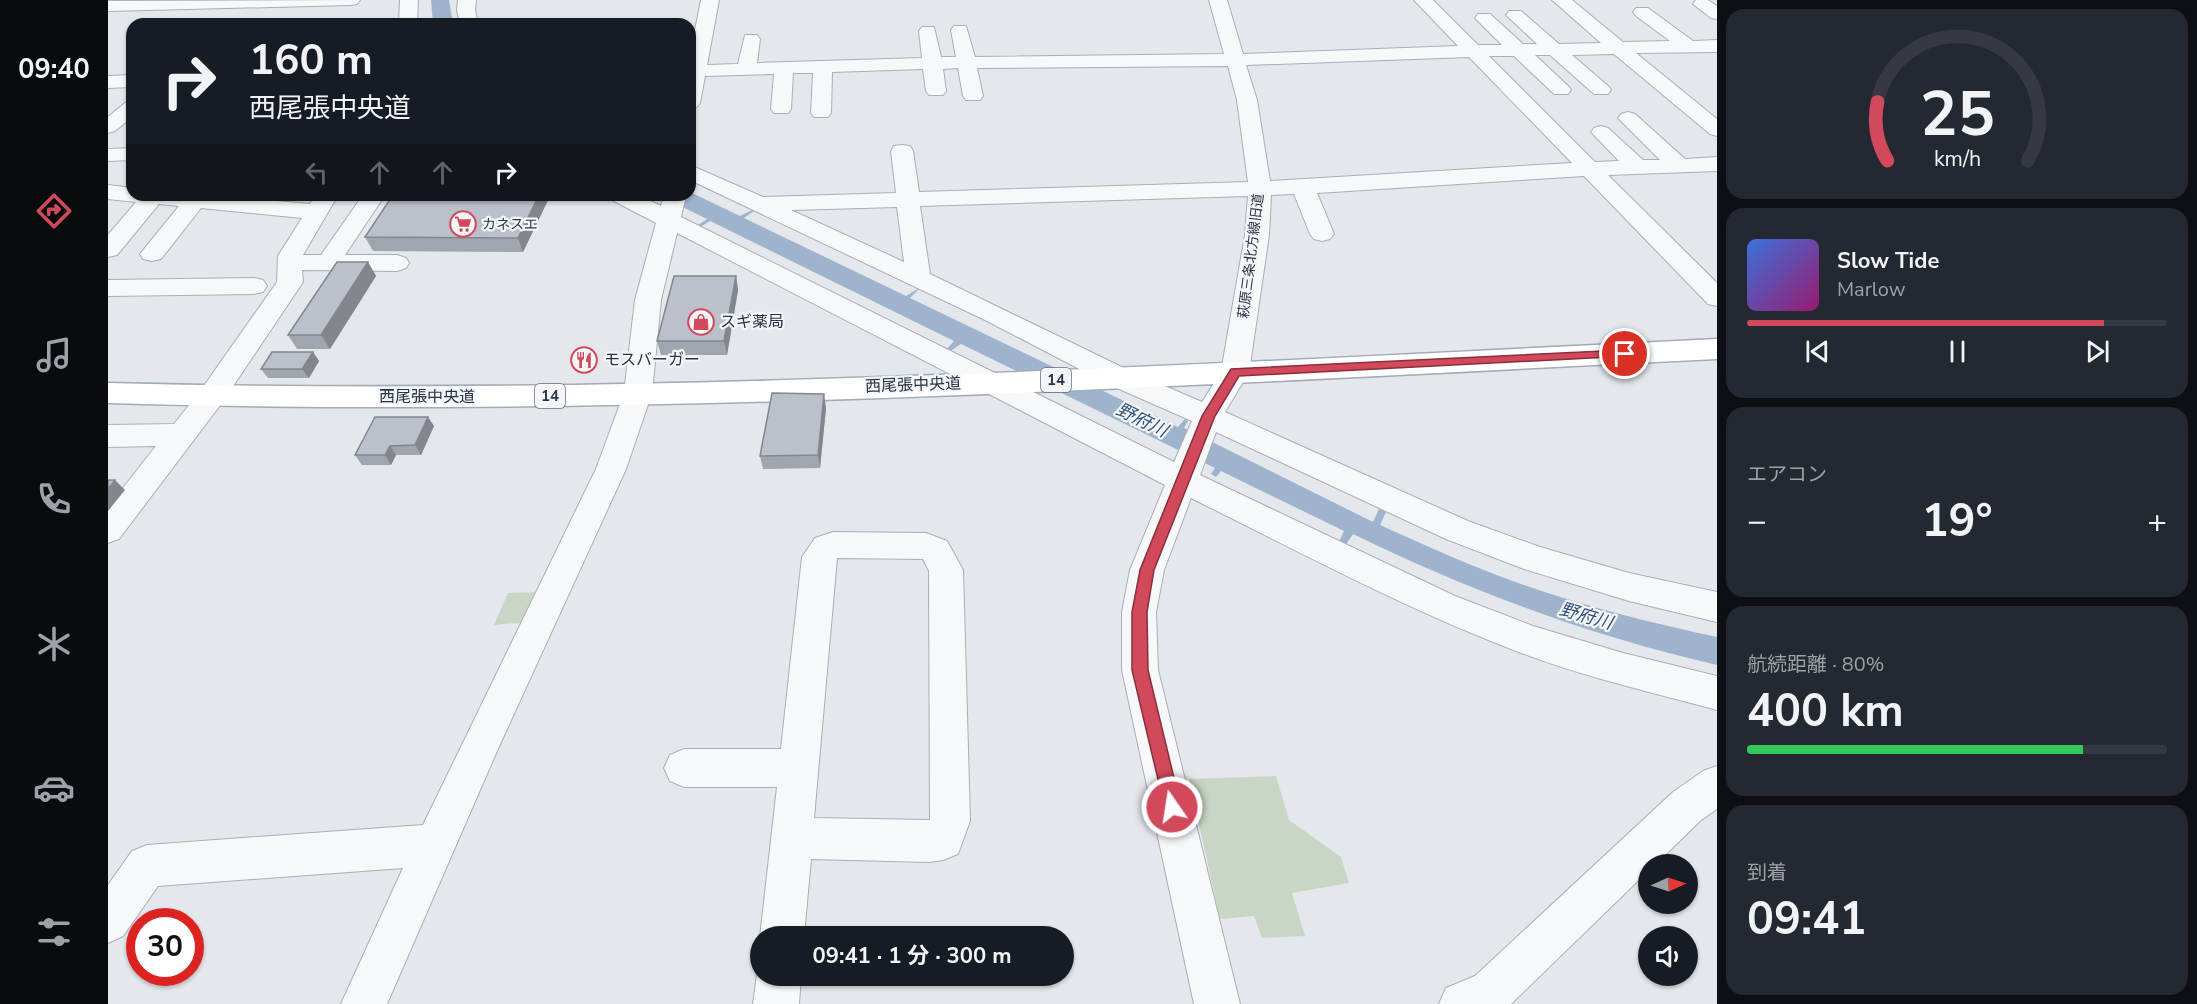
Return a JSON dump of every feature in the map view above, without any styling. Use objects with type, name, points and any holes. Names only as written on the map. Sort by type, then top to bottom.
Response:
[{"type":"main road","name":"西尾張中央道","points":[[108,393],[211,397],[576,396],[1120,378],[1717,349]]},
{"type":"street","points":[[108,6],[351,0]]},
{"type":"street","points":[[408,18],[409,0]]},
{"type":"street","points":[[467,0],[465,10],[467,18]]},
{"type":"street","points":[[696,60],[710,0]]},
{"type":"street","name":"萩原三条北方線旧道","points":[[1218,0],[1247,100],[1260,187],[1257,235],[1235,372]]},
{"type":"street","points":[[1423,0],[1476,51],[1587,169],[1717,298]]},
{"type":"street","points":[[1561,0],[1717,130]]},
{"type":"street","points":[[244,17],[264,1]]},
{"type":"street","points":[[1642,12],[1689,47]]},
{"type":"street","points":[[1515,15],[1601,90]]},
{"type":"street","points":[[1484,18],[1561,90]]},
{"type":"street","points":[[960,30],[973,96]]},
{"type":"street","points":[[928,31],[936,91]]},
{"type":"street","points":[[747,69],[751,39]]},
{"type":"street","points":[[696,69],[966,62],[1237,60],[1476,51],[1717,46]]},
{"type":"street","points":[[821,113],[823,66]]},
{"type":"street","points":[[781,109],[784,68]]},
{"type":"street","points":[[108,82],[126,81]]},
{"type":"street","points":[[1628,118],[1679,165]]},
{"type":"street","points":[[1601,132],[1637,167]]},
{"type":"street","points":[[902,151],[918,278]]},
{"type":"street","points":[[108,154],[126,154]]},
{"type":"street","points":[[758,204],[1303,187],[1587,169],[1717,164]]},
{"type":"street","points":[[696,175],[994,314],[1120,378],[1457,530],[1536,559],[1629,587],[1717,607]]},
{"type":"street","points":[[1303,187],[1322,234]]},
{"type":"street","points":[[108,192],[126,194]]},
{"type":"street","points":[[108,250],[137,201]]},
{"type":"street","points":[[108,530],[211,397],[290,282],[290,256],[321,204],[195,201],[152,254]]},
{"type":"street","points":[[328,262],[370,201]]},
{"type":"street","points":[[640,201],[672,211],[992,382],[1454,611],[1560,650],[1717,693]]},
{"type":"street","points":[[364,1004],[482,741],[611,469],[638,393],[648,300],[672,211]]},
{"type":"street","points":[[290,262],[397,263]]},
{"type":"street","points":[[108,288],[255,286]]},
{"type":"street","points":[[1217,1004],[1140,670],[1139,612],[1147,570],[1208,418],[1235,372]]},
{"type":"street","points":[[108,436],[181,435]]},
{"type":"street","points":[[783,926],[819,558],[823,551],[833,544],[926,546],[935,550],[946,570],[950,821],[943,839],[929,842],[792,838]]},
{"type":"street","points":[[684,768],[799,768]]},
{"type":"street","points":[[1483,1000],[1687,806],[1717,784]]},
{"type":"street","points":[[108,921],[147,866],[436,845]]},
{"type":"street","points":[[776,1004],[777,986]]},
{"type":"green space","points":[[545,592],[528,622],[494,625],[508,593]]},
{"type":"green space","points":[[1276,776],[1289,820],[1341,857],[1349,883],[1292,893],[1305,936],[1262,938],[1254,916],[1220,919],[1189,779]]},
{"type":"water","points":[[431,0],[449,0],[452,18],[432,18]]},
{"type":"water","name":"野府川","points":[[696,195],[740,216],[752,210],[754,211],[744,218],[906,296],[921,287],[910,298],[1178,427],[1185,419],[1188,421],[1184,428],[1373,522],[1379,509],[1386,512],[1380,525],[1479,568],[1576,602],[1717,637],[1717,665],[1623,640],[1531,610],[1441,574],[1353,534],[1343,549],[1337,546],[1344,531],[1221,471],[1216,477],[1211,474],[1215,468],[961,344],[949,352],[946,350],[954,341],[710,221],[700,227],[697,226],[707,219],[670,201],[696,201]]},
{"type":"building","points":[[389,201],[536,201],[518,238],[365,237]]},
{"type":"building","points":[[337,262],[368,262],[321,335],[288,335]]},
{"type":"building","name":"スギ薬局","points":[[674,276],[736,276],[724,341],[657,341]]},
{"type":"building","points":[[272,352],[313,352],[302,369],[261,369]]},
{"type":"building","points":[[772,393],[824,394],[818,455],[760,456]]},
{"type":"building","points":[[375,417],[428,417],[415,445],[390,446],[385,455],[355,455]]},
{"type":"building","points":[[108,480],[115,480],[108,489]]},
{"type":"place","name":"カネスエ","points":[[463,224]]},
{"type":"place","name":"スギ薬局","points":[[701,322]]},
{"type":"place","name":"モスバーガー","points":[[584,360]]},
{"type":"route","points":[[1172,807],[1140,670],[1139,612],[1147,570],[1208,416],[1235,372],[1625,354]]}]
